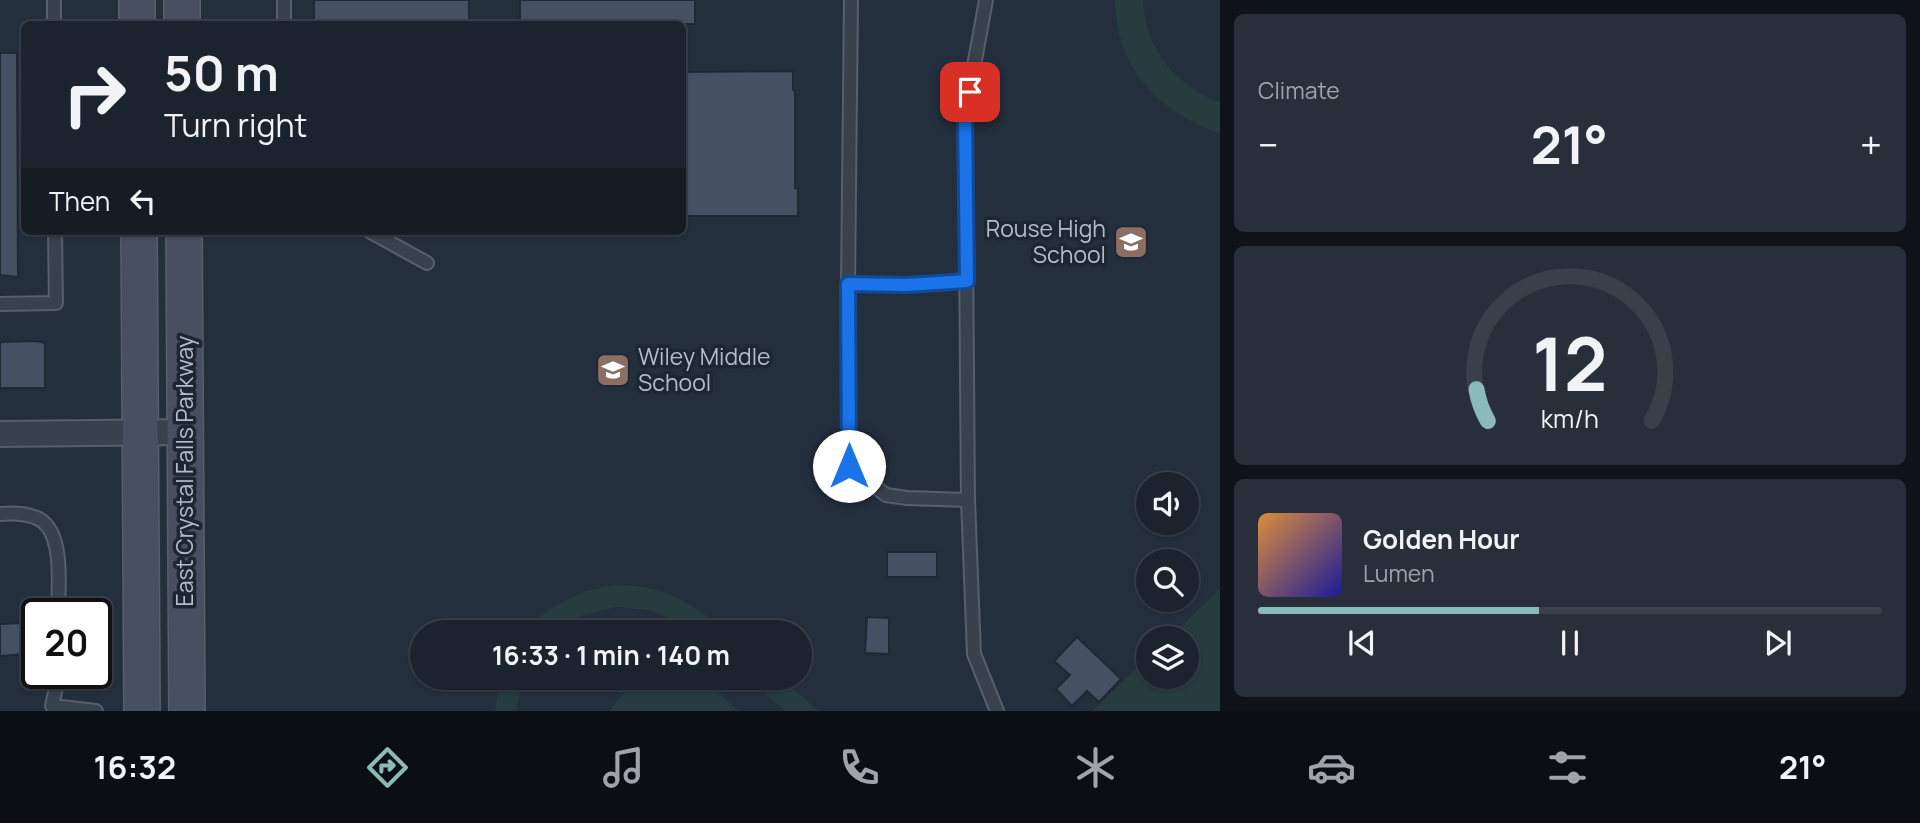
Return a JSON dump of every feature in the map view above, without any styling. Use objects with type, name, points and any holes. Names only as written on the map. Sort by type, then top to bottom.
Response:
[{"type":"main road","points":[[137,0],[137,21]]},
{"type":"main road","points":[[182,0],[182,21]]},
{"type":"main road","name":"East Crystal Falls Parkway","points":[[139,235],[142,711]]},
{"type":"main road","name":"East Crystal Falls Parkway","points":[[184,235],[187,711]]},
{"type":"street","points":[[0,434],[184,432]]},
{"type":"lane","points":[[54,0],[54,21]]},
{"type":"lane","points":[[284,0],[284,21]]},
{"type":"lane","points":[[851,0],[849,466],[886,495],[968,500]]},
{"type":"lane","points":[[986,0],[965,115],[968,500],[974,654],[997,711]]},
{"type":"lane","points":[[0,304],[56,303],[55,235]]},
{"type":"lane","points":[[377,235],[428,262]]},
{"type":"lane","points":[[848,284],[907,285],[967,281]]},
{"type":"lane","points":[[0,514],[19,513],[41,520],[57,542],[58,598]]},
{"type":"lane","points":[[56,689],[52,706],[96,711]]},
{"type":"green space","points":[[1115,0],[1143,0],[1150,34],[1165,63],[1189,86],[1220,103],[1220,134],[1177,113],[1145,84],[1132,67],[1123,47]]},
{"type":"green space","points":[[613,585],[661,591],[687,603],[711,620],[673,620],[649,610],[615,607],[583,615],[575,620],[536,620],[554,607],[588,591]]},
{"type":"green space","points":[[1220,589],[1220,711],[1092,711],[1136,669],[1136,689],[1199,689],[1199,626],[1182,626]]},
{"type":"green space","points":[[498,690],[520,690],[516,711],[495,711]]},
{"type":"green space","points":[[627,690],[715,690],[739,711],[609,711]]},
{"type":"green space","points":[[761,690],[794,690],[819,711],[785,711]]},
{"type":"building","points":[[314,0],[469,0],[469,21],[314,21]]},
{"type":"building","points":[[520,0],[695,0],[695,24],[686,24],[686,21],[520,21]]},
{"type":"building","points":[[0,53],[17,53],[18,277],[0,275]]},
{"type":"building","points":[[793,71],[798,216],[686,216],[686,72]]},
{"type":"building","points":[[0,342],[45,343],[45,388],[0,388]]},
{"type":"building","points":[[887,552],[937,552],[937,577],[887,577]]},
{"type":"building","points":[[867,617],[889,618],[889,654],[865,653]]},
{"type":"building","points":[[21,623],[21,654],[0,656],[0,624]]},
{"type":"building","points":[[1077,637],[1121,679],[1099,702],[1087,691],[1072,706],[1056,689],[1070,675],[1054,661]]},
{"type":"place","name":"Rouse High School","points":[[1131,242]]},
{"type":"place","name":"Wiley Middle School","points":[[613,370]]},
{"type":"route","points":[[849,466],[848,284],[907,285],[967,281],[965,115],[970,92]]}]
